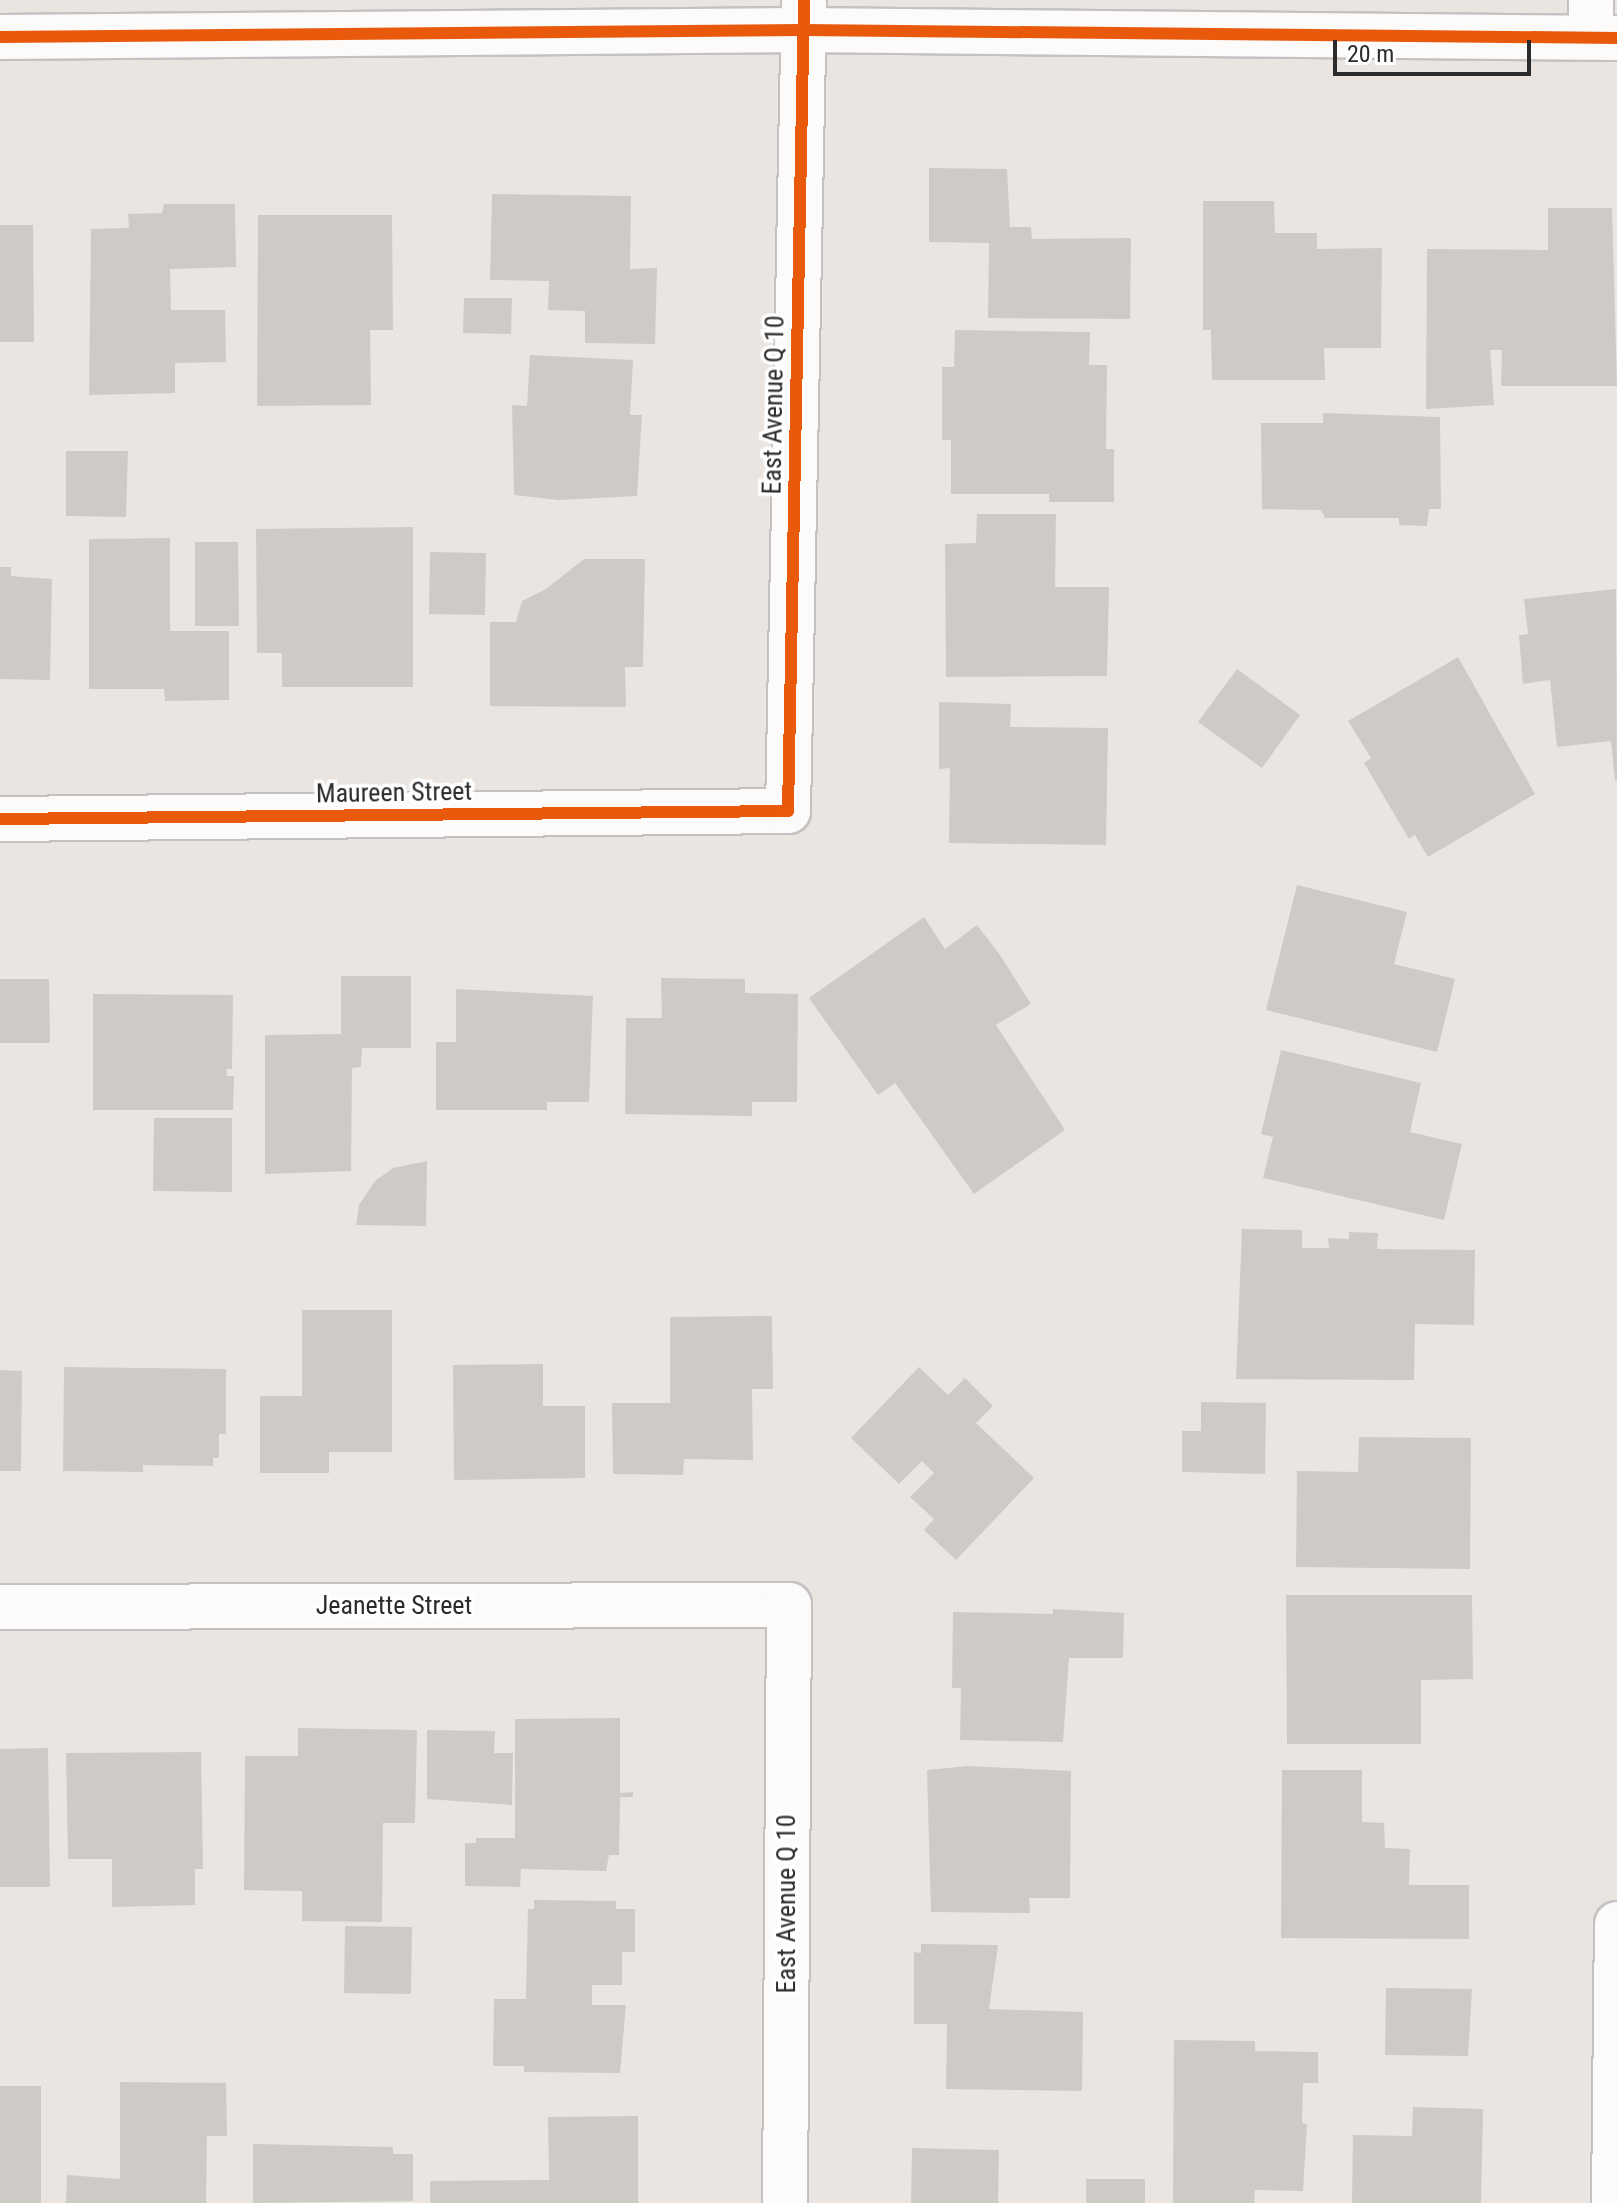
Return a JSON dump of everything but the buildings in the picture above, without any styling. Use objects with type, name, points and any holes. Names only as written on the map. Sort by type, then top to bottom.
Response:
[{"type":"street","points":[[0,37],[803,15],[1599,25]]},
{"type":"street","name":"East Avenue Q 10","points":[[788,811],[803,15]]},
{"type":"street","name":"Maureen Street","points":[[0,819],[788,811]]},
{"type":"street","name":"East Avenue Q 10","points":[[785,2203],[789,1605]]},
{"type":"street","name":"Jeanette Street","points":[[0,1607],[789,1605]]},
{"type":"street","points":[[1614,2203],[1617,1924]]},
{"type":"cycle path","points":[[0,819],[788,811],[804,0]]},
{"type":"cycle path","points":[[0,37],[803,30],[1617,38]]}]
